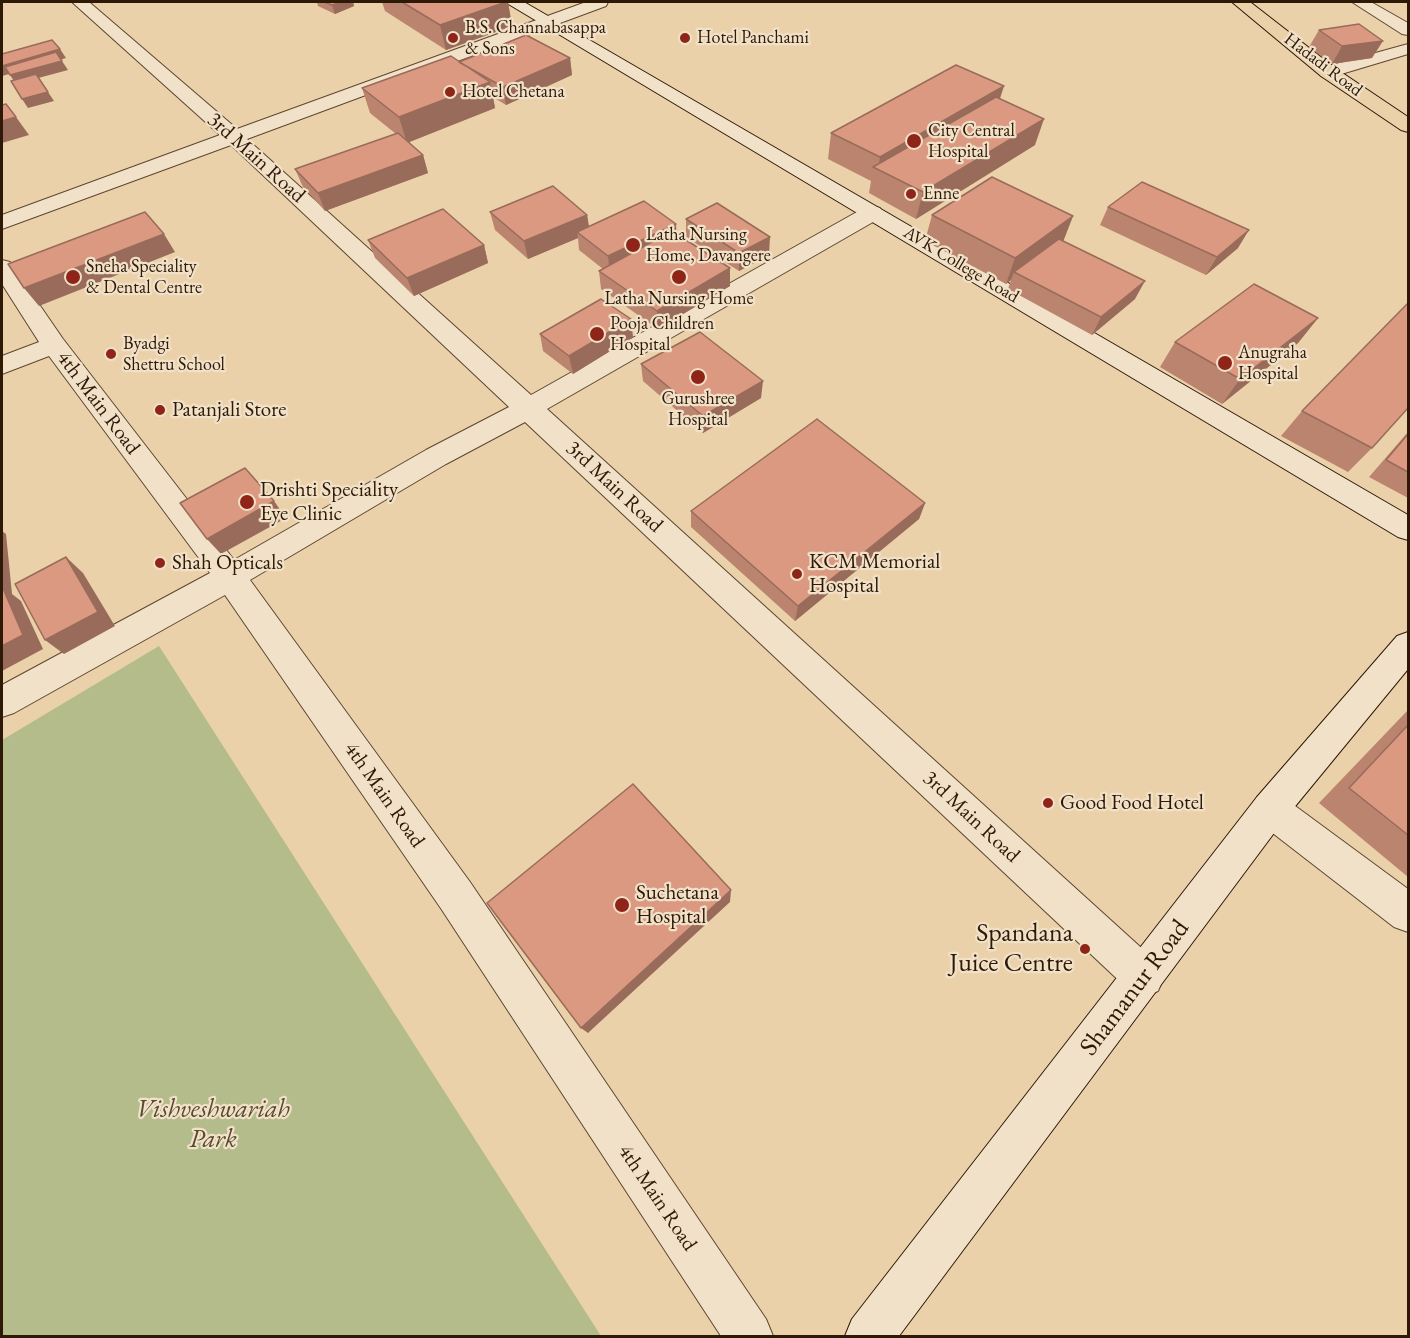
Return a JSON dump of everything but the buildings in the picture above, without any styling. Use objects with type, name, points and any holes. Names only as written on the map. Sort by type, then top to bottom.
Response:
[{"type":"main road","name":"Hadadi Road","points":[[1240,2],[1328,72],[1408,126]]},
{"type":"street","name":"3rd Main Road","points":[[80,2],[234,137],[1144,976]]},
{"type":"street","name":"AVK College Road","points":[[513,2],[1408,529]]},
{"type":"street","points":[[2,222],[600,2]]},
{"type":"street","points":[[1360,2],[1408,30]]},
{"type":"street","points":[[1328,72],[1408,49]]},
{"type":"street","points":[[2,702],[230,577],[436,457],[528,408],[872,213]]},
{"type":"street","name":"4th Main Road","points":[[2,267],[54,345],[230,577],[456,896],[749,1336]]},
{"type":"street","points":[[2,366],[54,345]]},
{"type":"street","name":"Shamanur Road","points":[[869,1336],[1270,809],[1408,646]]},
{"type":"street","points":[[1270,809],[1408,913]]},
{"type":"green space","name":"Vishveshwariah Park","points":[[159,646],[601,1336],[2,1336],[2,740]]},
{"type":"place","name":"B.S. Channabasappa & Sons","points":[[453,38]]},
{"type":"place","name":"Hotel Panchami","points":[[685,38]]},
{"type":"place","name":"Hotel Chetana","points":[[450,92]]},
{"type":"place","name":"City Central Hospital","points":[[914,141]]},
{"type":"place","name":"Enne","points":[[911,194]]},
{"type":"place","name":"Latha Nursing Home, Davangere","points":[[633,245]]},
{"type":"place","name":"Sneha Speciality & Dental Centre","points":[[73,277]]},
{"type":"place","name":"Latha Nursing Home","points":[[679,277]]},
{"type":"place","name":"Pooja Children Hospital","points":[[597,334]]},
{"type":"place","name":"Byadgi Shettru School","points":[[111,354]]},
{"type":"place","name":"Anugraha Hospital","points":[[1225,363]]},
{"type":"place","name":"Gurushree Hospital","points":[[698,377]]},
{"type":"place","name":"Patanjali Store","points":[[160,410]]},
{"type":"place","name":"Drishti Speciality Eye Clinic","points":[[247,502]]},
{"type":"place","name":"Shah Opticals","points":[[160,563]]},
{"type":"place","name":"KCM Memorial Hospital","points":[[797,574]]},
{"type":"place","name":"Good Food Hotel","points":[[1048,803]]},
{"type":"place","name":"Suchetana Hospital","points":[[622,905]]},
{"type":"place","name":"Spandana Juice Centre","points":[[1085,949]]}]
